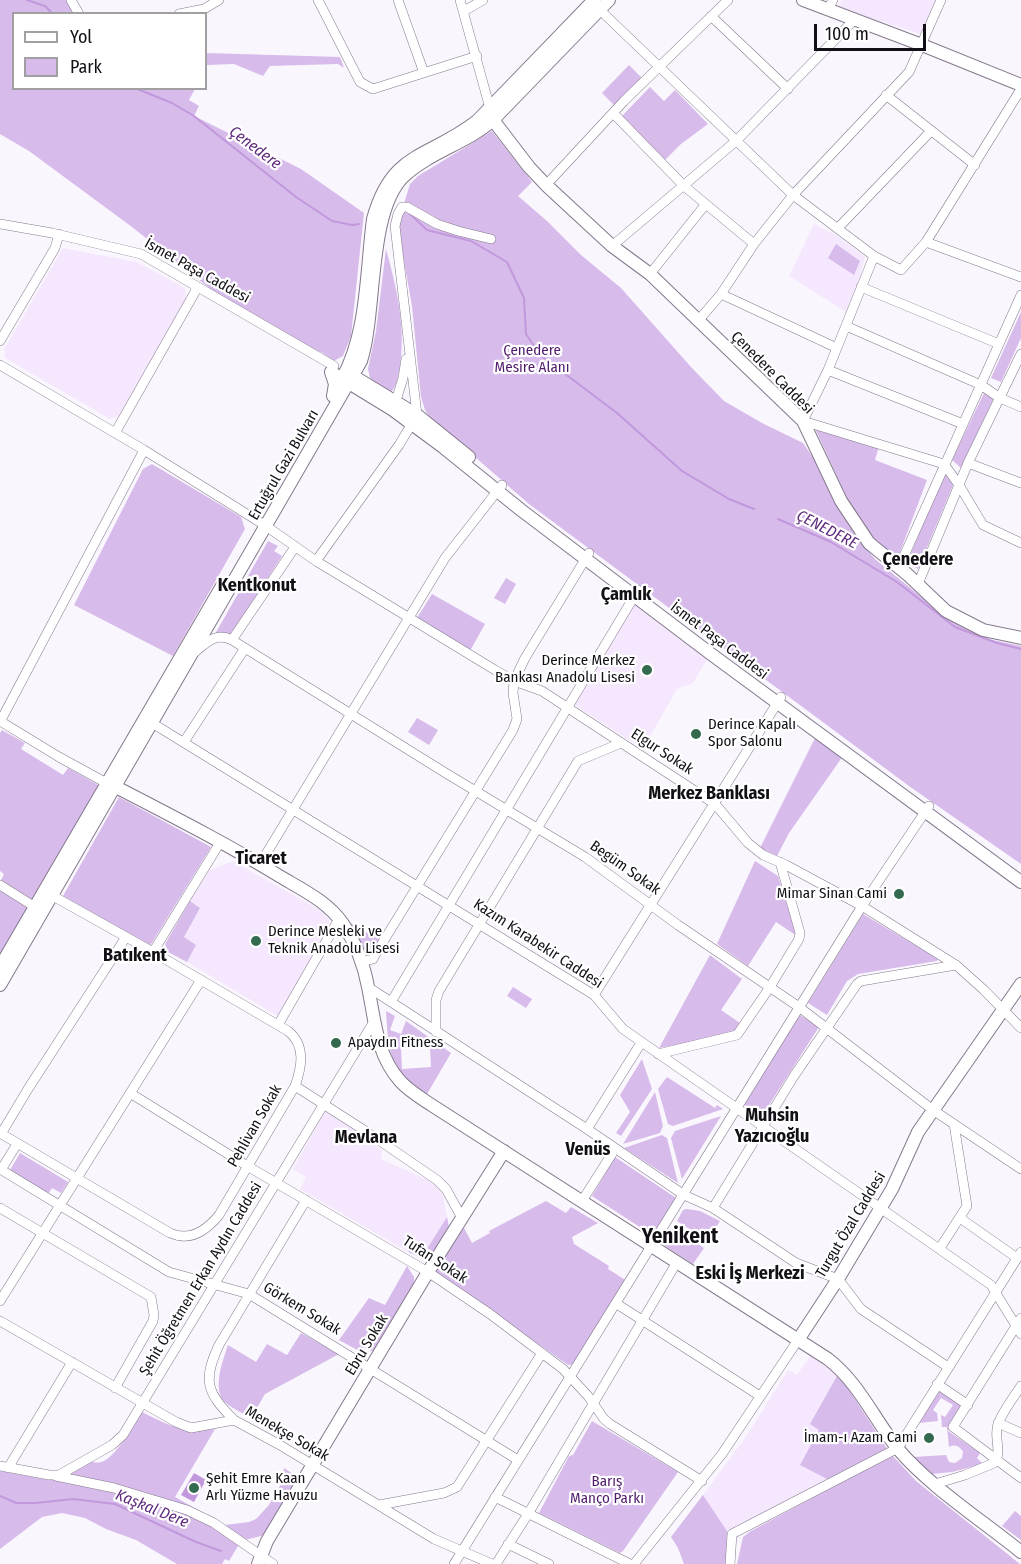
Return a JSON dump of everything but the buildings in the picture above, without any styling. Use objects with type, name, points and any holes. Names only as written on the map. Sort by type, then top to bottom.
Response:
[{"type":"street","points":[[189,12],[204,9],[219,0]]},
{"type":"street","points":[[318,0],[364,86],[373,89],[477,56]]},
{"type":"street","points":[[398,0],[424,73]]},
{"type":"street","points":[[460,0],[492,114]]},
{"type":"street","points":[[464,11],[483,0]]},
{"type":"street","name":"Ertuğrul Gazi Bulvarı","points":[[0,985],[53,896],[111,785],[262,524],[336,398],[352,380],[357,359],[373,219],[384,188],[403,165],[492,114],[597,5],[609,0]]},
{"type":"street","points":[[546,185],[613,113],[728,0]]},
{"type":"street","points":[[597,5],[659,68],[793,195],[874,256],[902,270],[926,242],[1021,87],[922,45],[855,20],[831,5],[803,0]]},
{"type":"street","points":[[698,321],[721,294],[754,244],[793,195],[909,72],[941,0]]},
{"type":"street","points":[[711,16],[788,89]]},
{"type":"street","points":[[612,246],[736,141],[855,20]]},
{"type":"street","points":[[886,95],[975,165]]},
{"type":"street","points":[[613,113],[684,186],[754,244]]},
{"type":"street","name":"Çenedere Caddesi","points":[[492,114],[529,167],[546,185],[612,246],[650,274],[803,421],[841,501],[869,543],[899,567],[946,611],[983,630],[1021,638]]},
{"type":"street","points":[[838,228],[931,131]]},
{"type":"street","points":[[650,274],[705,205]]},
{"type":"street","points":[[316,561],[415,420],[395,226],[398,214],[402,207],[407,207],[437,224],[491,239]]},
{"type":"street","name":"İsmet Paşa Caddesi","points":[[0,224],[138,259],[195,289],[394,406],[415,420],[587,556],[927,809],[1021,882]]},
{"type":"street","name":"İsmet Paşa Caddesi","points":[[0,230],[58,237]]},
{"type":"street","points":[[0,341],[55,248],[58,237]]},
{"type":"street","points":[[926,242],[1021,277]]},
{"type":"street","points":[[874,256],[828,369],[803,421],[944,464],[983,525],[1021,543]]},
{"type":"street","points":[[861,287],[999,344]]},
{"type":"street","points":[[116,433],[195,289]]},
{"type":"street","points":[[721,294],[837,348]]},
{"type":"street","points":[[899,567],[1021,295]]},
{"type":"street","points":[[846,326],[981,385],[1000,398],[1021,407]]},
{"type":"street","points":[[394,406],[403,378],[408,345]]},
{"type":"street","points":[[918,584],[968,463],[1021,354]]},
{"type":"street","points":[[357,359],[351,389],[336,398],[333,369],[357,359]]},
{"type":"street","name":"Elgur Sokak","points":[[0,365],[144,450],[409,618],[514,681],[542,691],[715,804],[755,849],[862,906],[956,965],[1021,1028]]},
{"type":"street","points":[[828,369],[963,424]]},
{"type":"street","points":[[144,450],[0,721],[111,785],[221,841],[319,900],[339,919],[347,931],[361,962],[368,987],[373,1023],[386,1060],[405,1086],[828,1359],[844,1373],[898,1448],[935,1484],[1021,1552]]},
{"type":"street","points":[[968,463],[1021,483]]},
{"type":"street","points":[[260,864],[445,558],[500,488]]},
{"type":"street","name":"Ertuğrul Gazi Bulvarı","points":[[0,967],[194,652],[262,524]]},
{"type":"street","points":[[194,652],[216,637],[232,640],[295,547]]},
{"type":"street","points":[[361,962],[375,955],[516,724],[514,681],[525,658],[587,556]]},
{"type":"street","points":[[391,1002],[636,593]]},
{"type":"street","name":"Begüm Sokak","points":[[232,640],[536,829],[585,857],[678,925],[799,1007],[933,1110],[1021,1169]]},
{"type":"street","points":[[184,742],[245,648]]},
{"type":"street","points":[[594,995],[779,700]]},
{"type":"street","name":"Kazım Karabekir Caddesi","points":[[152,723],[594,995],[623,1029],[642,1043],[991,1285],[1019,1326]]},
{"type":"street","points":[[436,1032],[436,1000],[439,991],[578,761],[621,743]]},
{"type":"street","points":[[454,1564],[684,1195],[736,1107],[862,906],[927,809]]},
{"type":"street","name":"İsmet Paşa Caddesi","points":[[927,809],[1021,873]]},
{"type":"street","points":[[153,952],[221,841]]},
{"type":"street","points":[[658,1054],[737,1035],[797,945],[800,933],[780,862]]},
{"type":"street","points":[[0,885],[35,907]]},
{"type":"street","name":"Pehlivan Sokak","points":[[1,1134],[150,1222],[182,1237],[198,1233],[211,1225],[249,1167],[295,1086],[301,1065],[299,1044],[293,1035],[53,896]]},
{"type":"street","points":[[278,1025],[339,919]]},
{"type":"street","points":[[1,1134],[126,937]]},
{"type":"street","points":[[713,1208],[826,1027],[853,988],[861,981],[956,965]]},
{"type":"street","points":[[0,1301],[201,980]]},
{"type":"street","name":"Turgut Özal Caddesi","points":[[627,1563],[702,1480],[760,1396],[838,1279],[897,1178],[914,1139],[1021,984]]},
{"type":"street","points":[[368,987],[684,1195],[713,1208],[796,1263],[838,1279],[861,1309],[948,1367]]},
{"type":"street","name":"Şehit Öğretmen Erkan Aydın Caddesi","points":[[54,1476],[118,1440],[278,1182],[373,1023]]},
{"type":"street","points":[[587,1129],[642,1043]]},
{"type":"street","points":[[295,1086],[437,1180],[446,1189],[462,1218]]},
{"type":"street","name":"Tufan Sokak","points":[[130,1093],[249,1167],[428,1272],[542,1353],[594,1403],[610,1424],[702,1480]]},
{"type":"street","points":[[940,1248],[968,1206],[954,1124]]},
{"type":"street","points":[[1,1170],[17,1144]]},
{"type":"street","points":[[582,1201],[615,1149]]},
{"type":"street","name":"Ebru Sokak","points":[[258,1561],[428,1272],[504,1151]]},
{"type":"street","name":"Görkem Sokak","points":[[1,1170],[169,1272],[249,1294],[518,1460]]},
{"type":"street","points":[[234,1420],[214,1400],[209,1372],[219,1345],[306,1200]]},
{"type":"street","points":[[0,1208],[151,1297],[153,1321],[115,1388]]},
{"type":"street","points":[[730,1564],[732,1534],[898,1448],[1019,1255],[960,1218]]},
{"type":"street","points":[[494,1564],[528,1514],[677,1262]]},
{"type":"street","points":[[616,1304],[760,1396]]},
{"type":"street","name":"Menekşe Sokak","points":[[0,1321],[168,1419],[191,1428],[234,1420],[434,1539],[494,1564]]},
{"type":"street","points":[[1019,1326],[953,1428],[997,1458],[1021,1478]]},
{"type":"street","points":[[379,1505],[452,1490],[462,1482],[542,1353]]},
{"type":"street","points":[[72,1362],[4,1467],[114,1488],[188,1510],[214,1523],[258,1561],[273,1564]]},
{"type":"street","points":[[937,1384],[968,1405]]},
{"type":"street","points":[[935,1484],[988,1466],[997,1458],[998,1423],[1021,1386]]},
{"type":"street","points":[[998,1423],[1021,1433]]},
{"type":"street","points":[[495,1497],[627,1563]]},
{"type":"street","points":[[508,1544],[549,1564]]},
{"type":"shaded area","points":[[842,0],[941,0],[926,36],[838,7]]},
{"type":"shaded area","points":[[814,224],[836,235],[865,257],[858,283],[846,312],[789,276]]},
{"type":"shaded area","points":[[63,248],[137,262],[185,288],[186,300],[118,417],[110,419],[5,358],[4,349]]},
{"type":"shaded area","name":"Derince Merkez Bankası Anadolu Lisesi","points":[[632,603],[638,603],[709,656],[693,683],[677,689],[643,749],[573,704]]},
{"type":"shaded area","name":"Derince Mesleki ve Teknik Anadolu Lisesi","points":[[233,861],[320,910],[329,919],[330,928],[279,1017],[187,962],[196,945],[184,937],[200,908],[190,901],[210,870]]},
{"type":"shaded area","points":[[326,1109],[382,1150],[381,1159],[437,1184],[443,1196],[447,1217],[427,1250],[414,1242],[408,1252],[300,1189],[306,1177],[293,1169]]},
{"type":"shaded area","points":[[810,1356],[831,1370],[849,1390],[829,1480],[727,1531],[703,1495],[745,1438],[788,1370],[797,1375]]},
{"type":"shaded area","name":"Şehit Emre Kaan Arlı Yüzme Havuzu","points":[[194,1473],[206,1480],[194,1502],[181,1495]]},
{"type":"green space","points":[[0,0],[67,0],[77,12],[12,12],[12,90],[194,90],[189,100],[199,106],[194,116],[301,169],[364,213],[351,336],[343,356],[334,361],[246,313],[213,291],[132,227],[29,151],[0,134]]},
{"type":"green space","points":[[207,53],[340,57],[344,68],[338,64],[270,66],[263,76],[234,64],[207,65]]},
{"type":"green space","points":[[629,65],[642,78],[615,106],[602,93]]},
{"type":"green space","points":[[650,87],[664,101],[675,90],[708,124],[681,144],[665,160],[621,117]]},
{"type":"green space","name":"Çenedere Mesire Alanı","points":[[492,131],[532,182],[518,196],[581,255],[621,288],[724,401],[803,443],[818,465],[838,507],[860,542],[876,560],[940,612],[967,629],[988,639],[1021,646],[1021,864],[909,786],[529,504],[430,418],[421,397],[412,306],[399,234],[399,220],[410,184],[418,176]]},
{"type":"green space","points":[[836,244],[860,261],[854,275],[828,258]]},
{"type":"green space","points":[[386,249],[397,295],[402,341],[399,372],[395,386],[390,393],[370,378],[368,369],[376,331]]},
{"type":"green space","points":[[1021,312],[1021,338],[1001,382],[991,378]]},
{"type":"green space","points":[[984,393],[994,398],[961,468],[952,460]]},
{"type":"green space","points":[[813,424],[879,446],[875,460],[927,480],[897,560],[873,538],[852,509]]},
{"type":"green space","points":[[152,464],[241,517],[245,529],[173,656],[74,605],[143,469]]},
{"type":"green space","points":[[944,473],[953,485],[918,569],[907,563]]},
{"type":"green space","points":[[268,541],[278,546],[274,551],[282,556],[230,636],[215,634]]},
{"type":"green space","points":[[506,578],[516,584],[505,604],[494,598]]},
{"type":"green space","points":[[432,594],[485,624],[470,651],[417,618]]},
{"type":"green space","points":[[417,718],[438,730],[429,745],[408,732]]},
{"type":"green space","points":[[2,730],[25,743],[21,749],[63,775],[68,768],[100,786],[33,901],[1,880],[4,874],[0,871],[0,733]]},
{"type":"green space","points":[[816,736],[843,756],[789,833],[777,856],[760,848]]},
{"type":"green space","points":[[119,797],[211,847],[150,946],[63,896]]},
{"type":"green space","points":[[755,861],[778,876],[797,936],[776,922],[748,966],[717,944]]},
{"type":"green space","points":[[0,891],[29,909],[0,958]]},
{"type":"green space","points":[[190,901],[200,908],[184,937],[196,945],[187,962],[168,952],[165,944]]},
{"type":"green space","points":[[863,914],[938,959],[858,974],[847,981],[827,1015],[808,1003]]},
{"type":"green space","points":[[347,921],[379,939],[370,957],[367,957]]},
{"type":"green space","points":[[710,955],[742,979],[721,1010],[743,1025],[732,1035],[659,1048]]},
{"type":"green space","points":[[513,987],[532,999],[526,1008],[507,996]]},
{"type":"green space","points":[[386,1011],[395,1016],[390,1030],[401,1034],[406,1021],[451,1053],[427,1094],[405,1076],[393,1060],[388,1040]],"holes":[[[430,1046],[431,1067],[402,1069],[401,1048]]]},
{"type":"green space","points":[[800,1015],[819,1027],[762,1116],[743,1104]]},
{"type":"green space","points":[[642,1059],[652,1089],[621,1136],[616,1133],[630,1112],[620,1095]]},
{"type":"green space","points":[[667,1077],[715,1108],[717,1105],[723,1109],[673,1126],[668,1124],[658,1089]]},
{"type":"green space","points":[[655,1092],[663,1126],[660,1133],[623,1144]]},
{"type":"green space","points":[[721,1116],[682,1179],[671,1138],[675,1131]]},
{"type":"green space","points":[[662,1135],[667,1138],[678,1183],[624,1148]]},
{"type":"green space","points":[[20,1153],[68,1182],[61,1193],[52,1188],[48,1194],[10,1170]]},
{"type":"green space","points":[[615,1157],[676,1198],[652,1235],[592,1196]]},
{"type":"green space","points":[[546,1201],[566,1213],[571,1207],[598,1223],[572,1237],[574,1244],[609,1266],[608,1269],[627,1281],[575,1364],[568,1365],[435,1271],[464,1228],[472,1243],[490,1233],[489,1231]]},
{"type":"green space","points":[[683,1210],[700,1211],[720,1221],[708,1241],[677,1221]]},
{"type":"green space","points":[[447,1217],[449,1227],[431,1257],[422,1258],[408,1252],[410,1249],[420,1254],[424,1248],[427,1249]]},
{"type":"green space","points":[[673,1228],[677,1230],[674,1237],[682,1242],[686,1236],[704,1248],[693,1264],[662,1244]]},
{"type":"green space","points":[[407,1266],[414,1277],[414,1285],[373,1352],[364,1347],[361,1352],[339,1340],[369,1298],[385,1305]]},
{"type":"green space","points":[[301,1333],[339,1354],[265,1394],[251,1418],[226,1403],[219,1391],[219,1375],[228,1345],[256,1362],[267,1344],[287,1355]]},
{"type":"green space","points":[[837,1376],[849,1390],[888,1450],[829,1480],[800,1465],[819,1430],[810,1424]]},
{"type":"green space","points":[[940,1390],[963,1405],[948,1431],[980,1453],[977,1458],[983,1464],[952,1472],[932,1474],[913,1457],[946,1455],[949,1462],[955,1463],[962,1458],[963,1452],[960,1448],[949,1447],[947,1427],[942,1427],[941,1415],[945,1417],[953,1405],[941,1398],[933,1410],[937,1413],[938,1421],[919,1423]]},
{"type":"green space","points":[[142,1412],[185,1429],[215,1429],[175,1497],[225,1525],[256,1519],[269,1505],[281,1484],[284,1468],[299,1478],[265,1535],[241,1541],[229,1561],[225,1559],[222,1564],[177,1564],[136,1540],[85,1518],[62,1513],[42,1517],[0,1549],[0,1471],[49,1480],[63,1476],[89,1462],[106,1460],[118,1448]]},
{"type":"green space","name":"Barış Manço Parkı","points":[[592,1421],[678,1472],[620,1553],[539,1513],[569,1456],[573,1455]]},
{"type":"green space","points":[[892,1455],[916,1481],[1020,1564],[737,1564],[743,1537],[751,1531]]},
{"type":"green space","points":[[703,1495],[727,1531],[726,1564],[684,1564],[671,1537]]},
{"type":"green space","points":[[1015,1511],[1021,1516],[1021,1540],[1002,1526]]},
{"type":"waterway","name":"Çenedere","points":[[27,0],[45,6],[51,12]]},
{"type":"waterway","name":"Çenedere","points":[[140,90],[172,103],[194,116],[296,197],[332,221],[359,224]]},
{"type":"waterway","points":[[410,214],[427,230],[471,241],[507,262],[524,298],[526,334],[540,355],[617,413],[682,471],[729,499],[754,509]]},
{"type":"waterway","name":"ÇENEDERE","points":[[778,519],[831,542],[897,582],[955,627],[997,643],[1021,649]]},
{"type":"waterway","name":"Kaşkal Dere","points":[[0,1496],[16,1503],[73,1499],[115,1504],[196,1542],[221,1551]]},
{"type":"place","name":"Derince Merkez Bankası Anadolu Lisesi","points":[[647,670]]},
{"type":"place","name":"Derince Kapalı Spor Salonu","points":[[696,734]]},
{"type":"place","name":"Mimar Sinan Cami","points":[[899,894]]},
{"type":"place","name":"Derince Mesleki ve Teknik Anadolu Lisesi","points":[[256,941]]},
{"type":"place","name":"Apaydın Fitness","points":[[336,1043]]},
{"type":"place","name":"İmam-ı Azam Cami","points":[[929,1438]]},
{"type":"place","name":"Şehit Emre Kaan Arlı Yüzme Havuzu","points":[[194,1488]]},
{"type":"district","name":"Çenedere","points":[[918,560]]},
{"type":"district","name":"Kentkonut","points":[[257,586]]},
{"type":"district","name":"Çamlık","points":[[626,595]]},
{"type":"district","name":"Merkez Banklası","points":[[709,794]]},
{"type":"district","name":"Ticaret","points":[[261,859]]},
{"type":"district","name":"Batıkent","points":[[135,956]]},
{"type":"district","name":"Muhsin Yazıcıoğlu","points":[[772,1126]]},
{"type":"district","name":"Mevlana","points":[[366,1138]]},
{"type":"district","name":"Venüs","points":[[588,1150]]},
{"type":"district","name":"Yenikent","points":[[680,1237]]},
{"type":"district","name":"Eski İş Merkezi","points":[[750,1274]]}]
